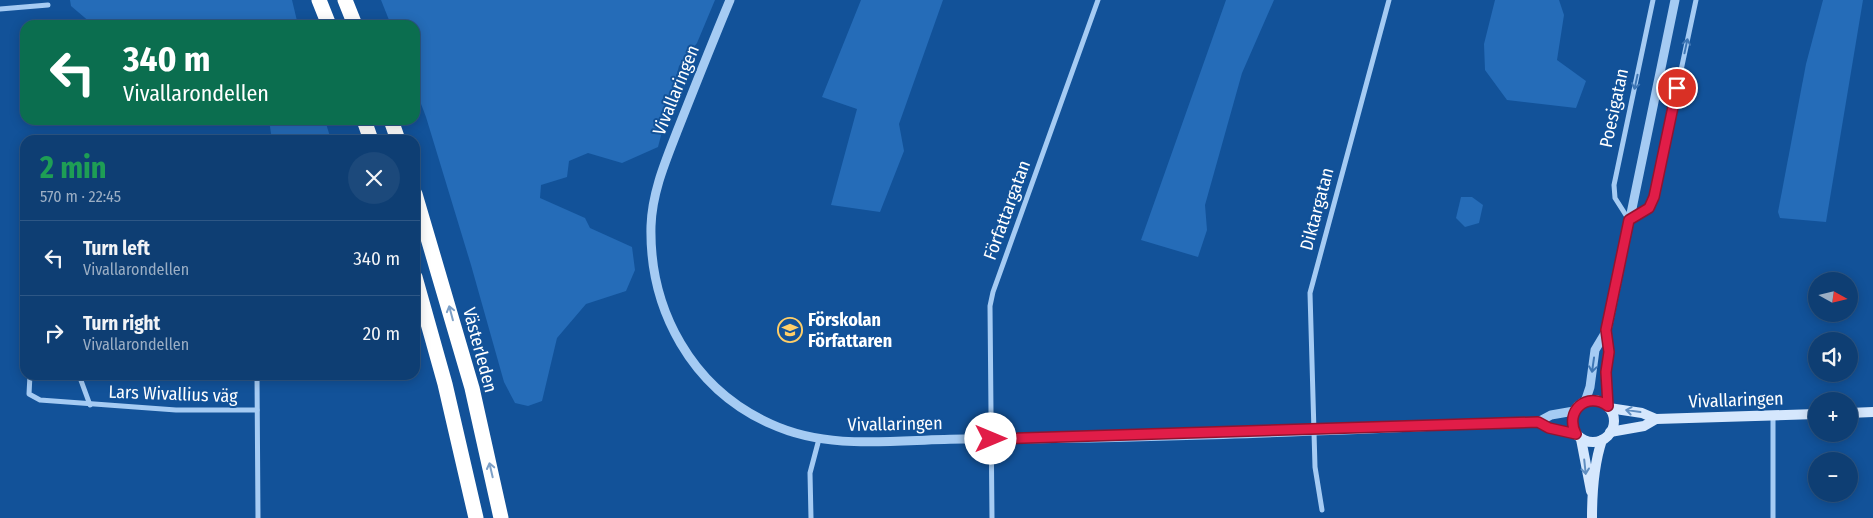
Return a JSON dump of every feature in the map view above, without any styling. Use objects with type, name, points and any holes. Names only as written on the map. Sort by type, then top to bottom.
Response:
[{"type":"highway","points":[[319,0],[327,20]]},
{"type":"highway","points":[[346,0],[353,20]]},
{"type":"highway","name":"Västerleden","points":[[420,211],[472,388],[501,518]]},
{"type":"highway","points":[[420,294],[445,384],[472,515]]},
{"type":"main road","points":[[1592,494],[1578,436],[1572,421],[1574,411],[1585,402],[1595,400],[1608,407],[1614,419],[1610,432],[1602,440],[1598,451],[1592,494],[1592,518]]},
{"type":"main road","name":"Vivallaringen","points":[[1608,407],[1642,413],[1656,419],[1808,414]]},
{"type":"main road","points":[[1858,413],[1873,412]]},
{"type":"main road","name":"Vivallaringen","points":[[1610,432],[1644,426],[1656,419]]},
{"type":"main road","points":[[1578,436],[1594,442],[1602,440]]},
{"type":"street","name":"Vivallaringen","points":[[730,0],[669,153],[655,198],[652,216],[652,256],[656,285],[674,334],[687,356],[722,393],[768,423],[832,442],[1314,430],[1538,422],[1551,415],[1574,411]]},
{"type":"street","name":"Författargatan","points":[[992,518],[990,306],[993,292],[1098,0]]},
{"type":"street","name":"Diktargatan","points":[[1322,510],[1315,467],[1310,293],[1389,0]]},
{"type":"street","name":"Poesigatan","points":[[1629,220],[1615,198],[1614,185],[1653,0]]},
{"type":"street","points":[[1585,402],[1590,387],[1595,350],[1606,330],[1675,0]]},
{"type":"street","points":[[1629,220],[1649,208],[1654,197],[1696,0]]},
{"type":"street","points":[[0,9],[48,5]]},
{"type":"street","points":[[1606,330],[1609,352],[1606,372],[1608,407]]},
{"type":"street","name":"Lars Wivallius väg","points":[[30,380],[29,394],[33,398],[90,405],[184,410],[256,410]]},
{"type":"street","name":"Lars Wivallius väg","points":[[81,380],[90,405]]},
{"type":"street","name":"Lars Wivallius väg","points":[[257,380],[258,518]]},
{"type":"street","points":[[1772,416],[1772,518]]},
{"type":"street","name":"Vivallaringen","points":[[1538,422],[1549,428],[1578,436]]},
{"type":"street","points":[[811,518],[810,473],[820,439]]},
{"type":"shaded area","points":[[70,0],[292,0],[297,20],[87,20],[71,6]]},
{"type":"shaded area","points":[[381,0],[715,0],[697,43],[679,66],[658,147],[622,163],[588,153],[569,161],[567,177],[541,185],[540,198],[585,218],[590,228],[632,247],[635,270],[626,291],[586,304],[557,338],[542,401],[528,406],[515,403],[504,382],[471,265],[420,101],[420,20],[389,20]]},
{"type":"shaded area","points":[[861,0],[943,0],[899,124],[904,151],[880,212],[831,205],[857,109],[822,97]]},
{"type":"shaded area","points":[[1226,0],[1274,0],[1242,73],[1205,205],[1207,230],[1198,257],[1141,240]]},
{"type":"shaded area","points":[[1495,0],[1559,0],[1564,15],[1557,60],[1586,81],[1576,108],[1507,100],[1485,70],[1484,44]]},
{"type":"shaded area","points":[[1823,0],[1863,0],[1826,222],[1780,218],[1778,212],[1806,64]]},
{"type":"shaded area","points":[[270,125],[326,125],[330,135],[271,135]]},
{"type":"shaded area","points":[[1461,197],[1472,197],[1483,205],[1479,223],[1465,227],[1456,218]]},
{"type":"place","name":"Förskolan Författaren","points":[[790,330]]},
{"type":"route","points":[[991,439],[1426,427],[1538,422],[1549,428],[1576,434],[1572,421],[1576,408],[1588,400],[1602,402],[1608,406],[1606,372],[1609,352],[1606,330],[1629,220],[1649,208],[1654,197],[1677,88]]}]
